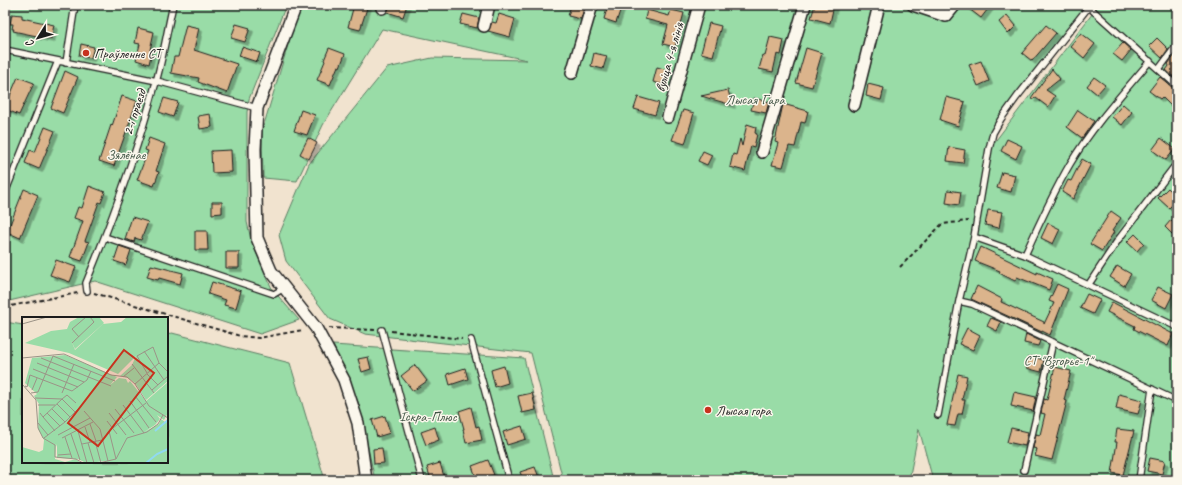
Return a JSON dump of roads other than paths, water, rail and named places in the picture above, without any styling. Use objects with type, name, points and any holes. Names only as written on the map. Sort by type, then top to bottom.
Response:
[{"type":"street","points":[[296,5],[257,108],[255,149],[257,238],[271,271],[316,328],[344,380],[358,423],[366,480]]},
{"type":"street","points":[[484,26],[490,5]]},
{"type":"street","points":[[572,73],[592,5]]},
{"type":"street","name":"вуліца 4-я лінія","points":[[668,117],[699,5]]},
{"type":"street","points":[[762,152],[805,5]]},
{"type":"street","points":[[854,105],[879,5]]},
{"type":"street","points":[[913,5],[946,16],[955,5]]},
{"type":"lane","points":[[66,63],[75,5]]},
{"type":"lane","name":"2-і праезд","points":[[87,291],[86,283],[125,182],[156,81],[173,5]]},
{"type":"lane","points":[[938,415],[959,301],[974,237],[989,149],[993,134],[1001,119],[1089,6],[1177,86]]},
{"type":"lane","points":[[1160,69],[1177,45]]},
{"type":"lane","points":[[5,50],[156,81],[257,108]]},
{"type":"lane","points":[[5,193],[58,61]]},
{"type":"lane","points":[[1026,255],[1049,204],[1070,164],[1098,122],[1150,61]]},
{"type":"lane","points":[[1089,284],[1118,240],[1177,163]]},
{"type":"lane","points":[[105,237],[274,294],[284,288]]},
{"type":"lane","points":[[974,237],[1026,255],[1177,327]]},
{"type":"lane","points":[[959,301],[972,304],[1177,401]]},
{"type":"lane","points":[[382,330],[422,480]]},
{"type":"lane","points":[[471,340],[509,480]]},
{"type":"lane","points":[[1024,470],[1053,342]]},
{"type":"lane","points":[[1138,480],[1152,390]]},
{"type":"place","name":"Праўленне СТ","points":[[86,53]]},
{"type":"place","name":"Лысая гора","points":[[708,410]]},
{"type":"park label","name":"Лысая Гара","points":[[755,99]]},
{"type":"park label","name":"Зялёнае","points":[[126,154]]},
{"type":"park label","name":"СТ \"Взгорье-1\"","points":[[1058,360]]},
{"type":"park label","name":"Іскра-Плюс","points":[[428,416]]}]
